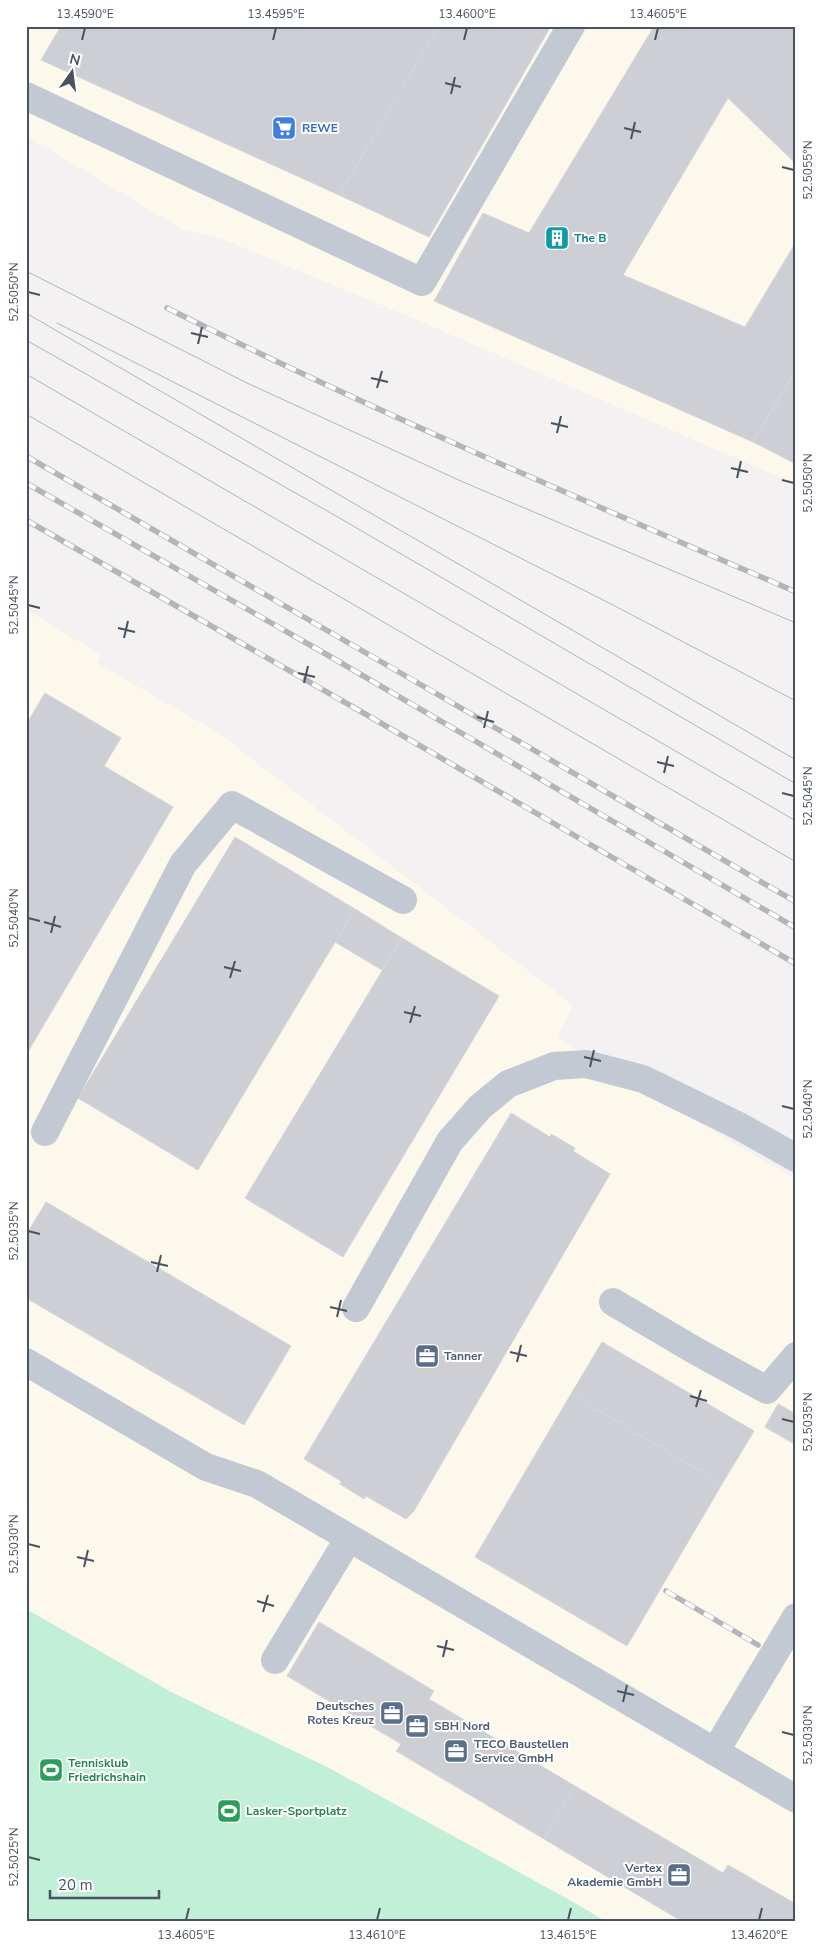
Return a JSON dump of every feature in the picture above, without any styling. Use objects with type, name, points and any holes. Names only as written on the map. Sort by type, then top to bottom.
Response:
[{"type":"lane","points":[[26,96],[422,282],[571,26]]},
{"type":"lane","points":[[44,1132],[184,864],[232,804],[403,900]]},
{"type":"lane","points":[[356,1308],[450,1141],[480,1107],[508,1084],[554,1066],[586,1064],[643,1079],[739,1126],[796,1158]]},
{"type":"lane","points":[[613,1302],[767,1390],[796,1356]]},
{"type":"lane","points":[[26,1362],[206,1467],[257,1484],[796,1799]]},
{"type":"lane","points":[[275,1660],[349,1538]]},
{"type":"lane","points":[[715,1752],[796,1618]]},
{"type":"shaded area","points":[[26,26],[796,26],[796,484],[415,319],[225,240],[182,229],[26,136]]},
{"type":"shaded area","points":[[26,610],[101,655],[97,663],[218,733],[573,1005],[557,1038],[796,1180],[796,1922],[607,1922],[329,1768],[171,1692],[26,1609]]},
{"type":"green space","name":"Lasker-Sportplatz","points":[[26,1609],[171,1692],[329,1768],[607,1922],[26,1922]]},
{"type":"building","name":"REWE","points":[[61,26],[439,26],[339,195],[41,60]]},
{"type":"building","points":[[439,26],[551,26],[429,237],[339,195]]},
{"type":"building","name":"The B","points":[[652,26],[796,26],[796,164],[728,98],[623,275],[745,327],[796,242],[796,370],[753,442],[434,301],[483,213],[529,233],[653,28]]},
{"type":"building","points":[[796,370],[796,464],[753,442]]},
{"type":"building","points":[[45,693],[121,738],[104,766],[173,807],[26,1055],[26,725]]},
{"type":"building","points":[[235,837],[355,909],[198,1170],[78,1098]]},
{"type":"building","points":[[355,909],[402,938],[382,970],[335,942]]},
{"type":"building","points":[[402,938],[499,996],[343,1257],[245,1198]]},
{"type":"building","points":[[511,1113],[550,1137],[551,1134],[575,1148],[573,1151],[610,1174],[414,1511],[406,1519],[366,1496],[364,1499],[340,1484],[341,1481],[304,1459]]},
{"type":"building","points":[[46,1202],[291,1346],[244,1425],[26,1298],[26,1235]]},
{"type":"building","points":[[602,1342],[754,1431],[722,1484],[571,1394]]},
{"type":"building","points":[[571,1394],[722,1484],[627,1646],[475,1557]]},
{"type":"building","points":[[778,1404],[796,1414],[796,1445],[765,1427]]},
{"type":"building","points":[[319,1622],[434,1691],[429,1699],[575,1786],[544,1839],[396,1751],[401,1744],[287,1676]]},
{"type":"building","points":[[575,1786],[723,1873],[728,1865],[796,1904],[796,1922],[702,1922],[698,1920],[697,1922],[683,1922],[544,1839]]},
{"type":"tram line","points":[[26,271],[247,383],[463,482],[796,623]]},
{"type":"tram line","points":[[26,313],[796,760]]},
{"type":"tram line","points":[[57,323],[611,604],[796,701]]},
{"type":"tram line","points":[[26,340],[336,516],[796,784]]},
{"type":"tram line","points":[[26,374],[796,821]]},
{"type":"tram line","points":[[26,414],[796,862]]},
{"type":"railway","points":[[167,308],[401,419],[796,592]]},
{"type":"railway","points":[[26,456],[796,902]]},
{"type":"railway","points":[[26,483],[324,653],[796,928]]},
{"type":"railway","points":[[26,520],[796,964]]},
{"type":"railway","points":[[666,1591],[758,1645]]},
{"type":"place","name":"REWE","points":[[284,128]]},
{"type":"place","name":"The B","points":[[557,238]]},
{"type":"place","name":"Tanner","points":[[427,1356]]},
{"type":"place","name":"Deutsches Rotes Kreuz","points":[[392,1713]]},
{"type":"place","name":"SBH Nord","points":[[417,1726]]},
{"type":"place","name":"TECO Baustellen Service GmbH","points":[[456,1751]]},
{"type":"place","name":"Tennisklub Friedrichshain","points":[[51,1770]]},
{"type":"place","name":"Lasker-Sportplatz","points":[[229,1811]]},
{"type":"place","name":"Vertex Akademie GmbH","points":[[679,1875]]}]
